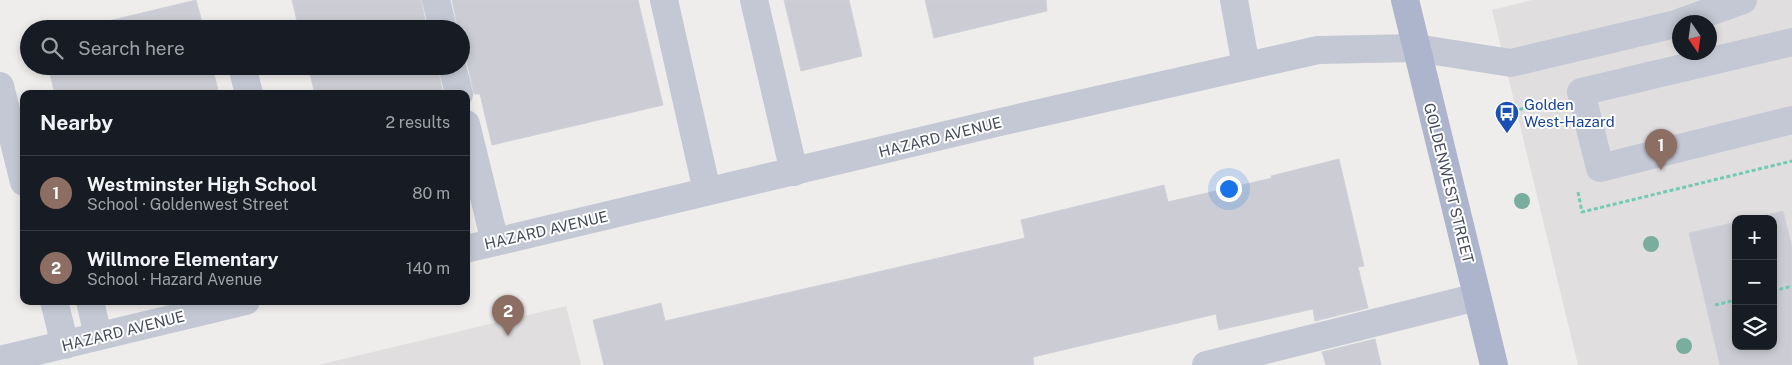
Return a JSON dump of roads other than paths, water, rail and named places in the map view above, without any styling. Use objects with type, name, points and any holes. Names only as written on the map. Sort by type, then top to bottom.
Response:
[{"type":"main road","name":"GOLDENWEST STREET","points":[[1405,0],[1494,365]]},
{"type":"street","points":[[436,0],[441,20]]},
{"type":"street","points":[[664,0],[707,191]]},
{"type":"street","points":[[754,0],[794,172]]},
{"type":"street","points":[[1234,0],[1246,66]]},
{"type":"street","name":"HAZARD AVENUE","points":[[1702,15],[1743,0]]},
{"type":"street","name":"HAZARD AVENUE","points":[[470,248],[996,123],[1318,50],[1416,48],[1511,63],[1672,25]]},
{"type":"street","points":[[1792,42],[1581,92],[1600,168],[1792,120]]},
{"type":"street","points":[[244,75],[248,90]]},
{"type":"street","points":[[454,75],[458,90]]},
{"type":"street","points":[[0,86],[20,166]]},
{"type":"street","points":[[470,141],[494,242]]},
{"type":"street","points":[[1206,365],[1477,297]]},
{"type":"street","points":[[55,305],[65,345]]},
{"type":"street","points":[[91,305],[98,336]]},
{"type":"street","name":"HAZARD AVENUE","points":[[0,360],[229,305]]},
{"type":"place","name":"Golden West-Hazard","points":[[1507,134]]},
{"type":"place","name":"Westminster High School","points":[[1661,170]]},
{"type":"place","name":"Willmore Elementary","points":[[508,336]]}]
